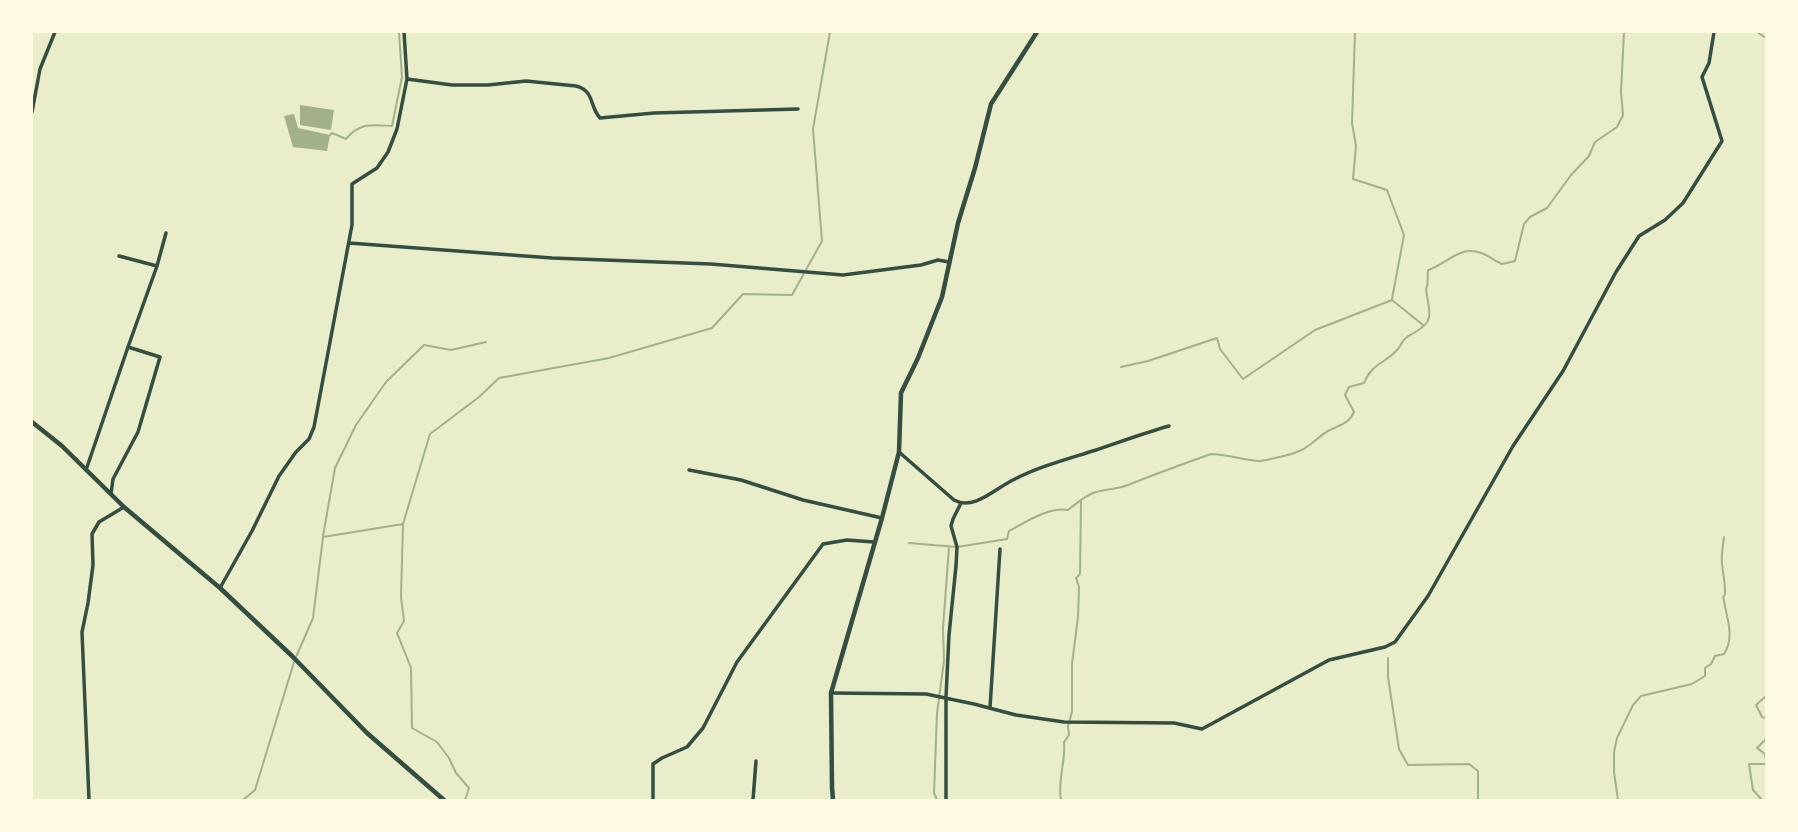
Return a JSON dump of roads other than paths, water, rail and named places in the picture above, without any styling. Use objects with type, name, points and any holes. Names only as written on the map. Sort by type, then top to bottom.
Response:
[{"type":"street","points":[[32,112],[40,69],[55,32]]},
{"type":"street","points":[[220,588],[252,531],[278,476],[309,439],[314,427],[352,226],[352,184],[377,168],[388,152],[397,129],[407,79],[404,32]]},
{"type":"street","points":[[833,800],[831,692],[883,518],[899,452],[901,393],[939,305],[990,104],[1037,32]]},
{"type":"street","points":[[831,692],[926,694],[1016,715],[1064,722],[1174,723],[1202,729],[1329,660],[1385,647],[1395,642],[1428,596],[1513,446],[1563,371],[1616,272],[1639,236],[1665,220],[1683,203],[1722,141],[1702,77],[1709,63],[1714,32]]},
{"type":"street","points":[[407,79],[452,85],[526,81],[576,86],[588,92],[600,118],[654,113],[798,109]]},
{"type":"street","points":[[86,470],[166,233]]},
{"type":"street","points":[[349,243],[552,258],[664,261],[843,275],[921,265],[938,260],[949,262]]},
{"type":"street","points":[[119,256],[157,266]]},
{"type":"street","points":[[111,494],[113,479],[138,432],[160,357],[128,346]]},
{"type":"street","points":[[32,422],[62,446],[124,507],[220,588],[292,656],[367,733],[443,800]]},
{"type":"street","points":[[899,452],[954,500],[967,504],[1050,464],[1169,426]]},
{"type":"street","points":[[689,470],[741,480],[803,500],[883,518]]},
{"type":"street","points":[[946,800],[948,635],[957,547],[951,526],[961,503]]},
{"type":"street","points":[[89,800],[82,632],[93,559],[92,534],[99,522],[124,507]]},
{"type":"street","points":[[653,800],[653,764],[687,747],[703,728],[737,662],[824,544],[874,542]]},
{"type":"street","points":[[990,708],[1000,549]]},
{"type":"street","points":[[753,800],[756,761]]},
{"type":"waterway","points":[[330,135],[332,133],[346,139],[361,127],[392,126],[402,77],[399,32]]},
{"type":"waterway","points":[[296,657],[313,618],[323,537],[403,524],[430,434],[479,397],[499,378],[609,358],[712,328],[743,294],[792,295],[822,241],[813,129],[830,32]]},
{"type":"waterway","points":[[1355,32],[1352,123],[1356,146],[1353,179],[1387,190],[1404,235],[1392,299]]},
{"type":"waterway","points":[[909,543],[957,547],[1007,539],[1009,531],[1045,513],[1068,510],[1092,493],[1124,486],[1211,454],[1260,461],[1289,455],[1306,448],[1324,433],[1346,422],[1354,412],[1345,395],[1349,387],[1364,383],[1375,367],[1393,354],[1405,338],[1427,322],[1428,270],[1466,251],[1481,253],[1502,264],[1515,261],[1524,224],[1530,217],[1547,208],[1589,156],[1595,142],[1617,127],[1623,115],[1621,92],[1624,32]]},
{"type":"waterway","points":[[1757,32],[1766,38]]},
{"type":"waterway","points":[[1121,367],[1217,338],[1220,349],[1243,379],[1315,330],[1392,300],[1423,325]]},
{"type":"waterway","points":[[323,536],[335,468],[356,425],[386,382],[424,345],[451,350],[486,342]]},
{"type":"waterway","points":[[1061,800],[1064,742],[1069,735],[1068,726],[1072,712],[1072,664],[1079,587],[1076,578],[1080,574],[1081,501]]},
{"type":"waterway","points":[[403,524],[401,597],[404,621],[397,633],[411,668],[412,728],[437,742],[449,758],[456,773],[469,788],[465,800]]},
{"type":"waterway","points":[[1618,800],[1614,752],[1617,738],[1633,705],[1641,696],[1692,684],[1705,676],[1705,668],[1715,656],[1724,654],[1727,648],[1729,628],[1723,598],[1724,537]]},
{"type":"waterway","points":[[937,800],[934,793],[937,713],[944,661],[943,628],[949,547]]},
{"type":"waterway","points":[[1388,658],[1388,677],[1399,749],[1408,765],[1469,764],[1478,771],[1478,800]]},
{"type":"waterway","points":[[243,800],[255,790],[294,662]]},
{"type":"waterway","points":[[1766,696],[1756,705],[1762,717],[1766,718]]},
{"type":"waterway","points":[[1766,739],[1757,748],[1765,754],[1766,760]]},
{"type":"waterway","points":[[1762,800],[1753,790],[1749,764],[1766,764]]}]
